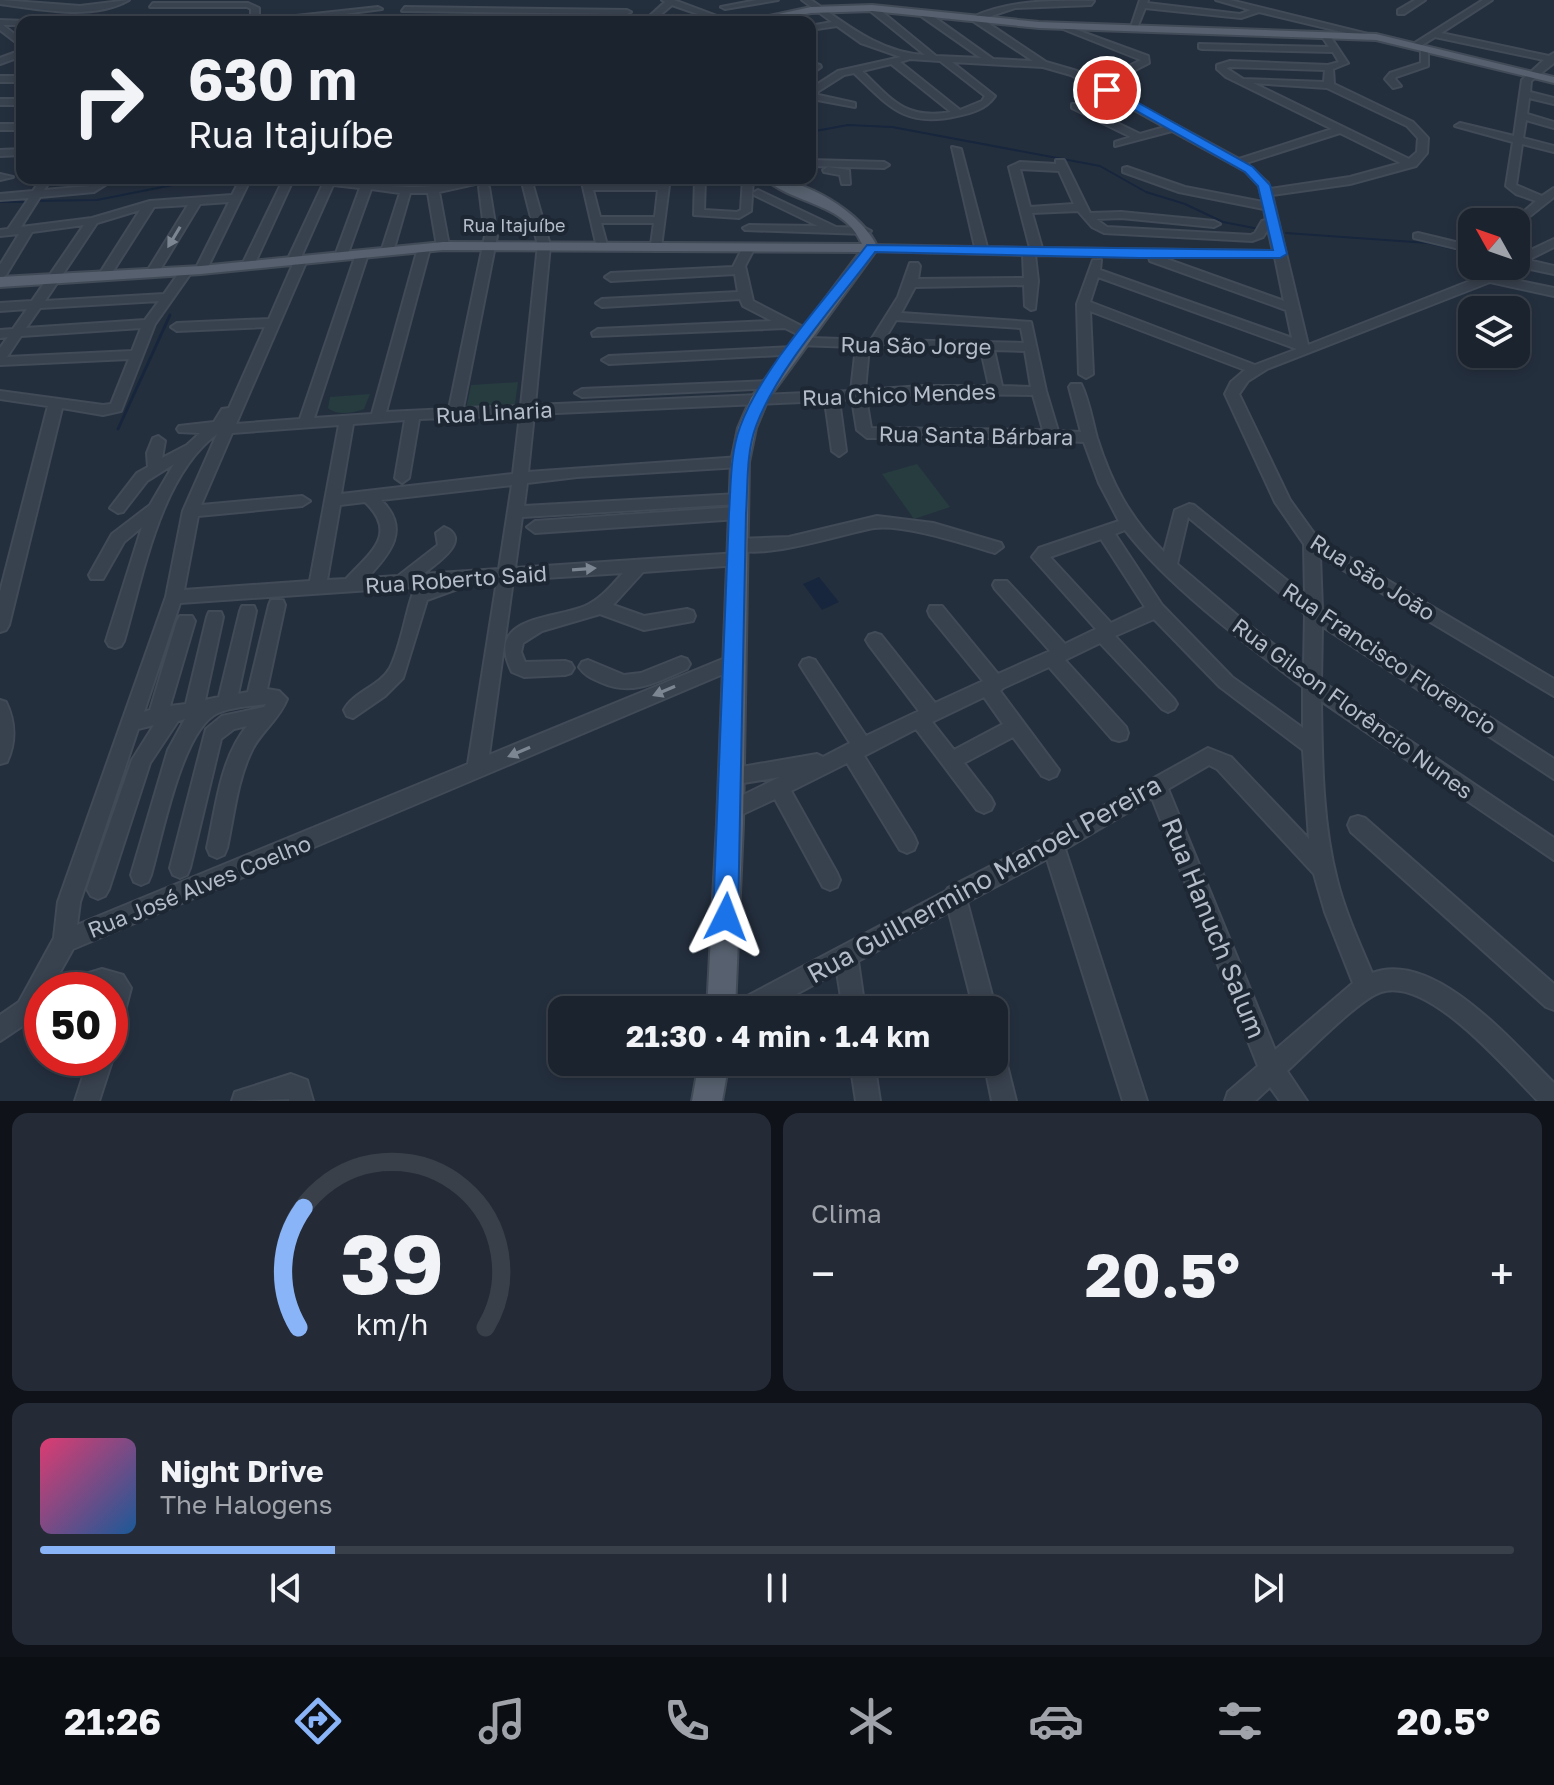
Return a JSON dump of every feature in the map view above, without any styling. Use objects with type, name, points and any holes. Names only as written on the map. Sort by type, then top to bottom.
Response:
[{"type":"main road","points":[[782,16],[875,4],[886,9],[924,14],[1080,29],[1133,28],[1376,37],[1554,80]]},
{"type":"main road","points":[[722,996],[736,661],[740,462],[747,428],[764,392],[801,342],[868,239],[847,215],[783,184]]},
{"type":"main road","name":"Rua Itajuíbe","points":[[0,282],[194,270],[443,246],[749,247],[868,239]]},
{"type":"main road","points":[[707,1101],[711,1076]]},
{"type":"street","points":[[0,2],[71,7],[107,6],[125,0]]},
{"type":"street","points":[[537,16],[545,0]]},
{"type":"street","points":[[725,7],[774,0]]},
{"type":"street","points":[[806,0],[823,9],[864,41],[911,57],[1044,64],[1074,73],[1240,162],[1259,180],[1267,200],[1303,348]]},
{"type":"street","points":[[1226,0],[1376,37]]},
{"type":"street","points":[[1401,12],[1421,0]]},
{"type":"street","points":[[1396,86],[1390,79],[1393,75],[1425,64],[1419,48],[1434,34],[1488,0]]},
{"type":"street","points":[[653,16],[668,1],[710,16]]},
{"type":"street","points":[[1044,64],[976,19],[983,14],[1026,3],[1092,1],[1080,29],[1146,61],[1098,85]]},
{"type":"street","points":[[133,16],[154,3],[252,2]]},
{"type":"street","points":[[1133,28],[1143,2],[1244,16],[1259,9]]},
{"type":"street","points":[[855,69],[904,113],[927,116],[957,112],[980,106],[990,96],[901,33],[875,4]]},
{"type":"street","points":[[344,16],[377,5]]},
{"type":"street","points":[[405,9],[627,12]]},
{"type":"street","points":[[693,16],[697,12]]},
{"type":"street","points":[[924,14],[993,62]]},
{"type":"street","points":[[816,27],[839,23]]},
{"type":"street","points":[[1,25],[16,45]]},
{"type":"street","points":[[864,41],[901,33]]},
{"type":"street","points":[[1434,34],[1552,58]]},
{"type":"street","points":[[1325,35],[1344,63],[1329,68],[1230,64],[1220,67],[1239,80],[1412,164]]},
{"type":"street","points":[[1202,46],[1336,50]]},
{"type":"street","points":[[816,92],[832,78],[855,69],[911,57]]},
{"type":"street","points":[[1550,196],[1511,186],[1530,74],[1552,58]]},
{"type":"street","points":[[893,61],[957,112]]},
{"type":"street","points":[[1329,68],[1329,85]]},
{"type":"street","points":[[1127,170],[1183,190],[1267,200],[1388,173],[1412,164],[1422,153],[1420,131],[1329,85],[1239,80]]},
{"type":"street","points":[[1525,94],[1554,101]]},
{"type":"street","points":[[816,96],[852,105]]},
{"type":"street","points":[[1075,106],[1138,137]]},
{"type":"street","points":[[1522,116],[1554,125]]},
{"type":"street","points":[[1460,126],[1554,149]]},
{"type":"street","points":[[1119,144],[1175,127]]},
{"type":"street","points":[[1240,162],[1341,129]]},
{"type":"street","points":[[956,149],[982,250]]},
{"type":"street","points":[[816,160],[824,157],[884,165]]},
{"type":"street","points":[[1031,306],[1033,252],[1027,210],[1014,169],[1020,165],[1062,165],[1085,211],[1095,225],[1104,230],[1252,238],[1259,235],[1266,223],[1272,222]]},
{"type":"street","points":[[816,170],[841,170],[845,172],[846,182]]},
{"type":"street","points":[[6,232],[43,184]]},
{"type":"street","points":[[0,197],[35,197],[94,189],[102,184]]},
{"type":"street","points":[[0,395],[108,411],[117,407],[149,324],[168,297],[194,270],[243,184]]},
{"type":"street","points":[[248,265],[286,184]]},
{"type":"street","points":[[118,508],[133,486],[155,467],[223,428],[227,411],[239,405],[328,184]]},
{"type":"street","points":[[341,256],[365,184]]},
{"type":"street","points":[[382,184],[406,190],[432,184],[443,246]]},
{"type":"street","points":[[477,769],[520,480],[544,245],[528,184]]},
{"type":"street","points":[[586,184],[601,245]]},
{"type":"street","points":[[657,245],[664,184]]},
{"type":"street","points":[[700,184],[698,213],[739,215],[746,211],[748,184]]},
{"type":"street","points":[[455,414],[491,236],[484,187]]},
{"type":"street","points":[[387,252],[406,190]]},
{"type":"street","points":[[758,193],[834,230],[868,239]]},
{"type":"street","points":[[1530,212],[1550,196]]},
{"type":"street","points":[[6,232],[93,221],[150,204],[236,198]]},
{"type":"street","points":[[152,273],[196,201]]},
{"type":"street","points":[[774,229],[776,202]]},
{"type":"street","points":[[104,276],[150,204]]},
{"type":"street","points":[[1027,210],[1085,211],[1214,224]]},
{"type":"street","points":[[595,220],[658,220]]},
{"type":"street","points":[[0,360],[93,221]]},
{"type":"street","points":[[749,228],[834,230]]},
{"type":"street","points":[[0,275],[28,229]]},
{"type":"street","points":[[1418,236],[1458,246]]},
{"type":"street","name":"Rua Itajuíbe","points":[[868,239],[982,250],[1230,254],[1264,256],[1282,263]]},
{"type":"street","points":[[1530,255],[1554,242]]},
{"type":"street","points":[[749,247],[739,270],[744,295],[753,307],[785,324],[801,342]]},
{"type":"street","points":[[378,417],[424,248]]},
{"type":"street","points":[[1086,374],[1083,304],[1101,253]]},
{"type":"street","points":[[306,422],[362,254]]},
{"type":"street","points":[[1139,254],[1292,308]]},
{"type":"street","points":[[1230,254],[1282,263]]},
{"type":"street","points":[[858,393],[869,345],[913,283],[914,266]]},
{"type":"street","points":[[1530,266],[1554,270]]},
{"type":"street","points":[[611,277],[739,270]]},
{"type":"street","points":[[1093,271],[1303,348]]},
{"type":"street","points":[[1083,304],[1256,370],[1303,348],[1484,280]]},
{"type":"street","points":[[1498,280],[1554,292]]},
{"type":"street","points":[[913,283],[1032,281]]},
{"type":"street","points":[[602,303],[744,295]]},
{"type":"street","points":[[0,307],[168,297]]},
{"type":"street","points":[[890,316],[1027,325],[1039,391],[1052,435]]},
{"type":"street","points":[[177,327],[274,323]]},
{"type":"street","points":[[0,334],[149,324]]},
{"type":"street","points":[[598,333],[785,324]]},
{"type":"street","name":"Rua São Jorge","points":[[609,360],[801,342],[1030,347]]},
{"type":"street","points":[[986,345],[996,389]]},
{"type":"street","points":[[0,360],[135,355]]},
{"type":"street","name":"Rua São João","points":[[1256,370],[1241,380],[1232,394],[1283,502],[1312,543],[1554,688]]},
{"type":"street","name":"Rua Gilson Florêncio Nunes","points":[[1076,387],[1089,437],[1116,501],[1129,523],[1169,566],[1239,628],[1312,683],[1554,850]]},
{"type":"street","name":"Rua Chico Mendes","points":[[764,392],[831,395],[996,389],[1039,391]]},
{"type":"street","points":[[582,393],[764,392]]},
{"type":"street","name":"Rua Linaria","points":[[184,429],[527,410],[764,392]]},
{"type":"street","name":"Rua Santa Bárbara","points":[[858,393],[864,430],[875,435],[1089,437]]},
{"type":"street","points":[[831,395],[839,451]]},
{"type":"street","points":[[0,625],[56,404]]},
{"type":"street","points":[[402,478],[413,415]]},
{"type":"street","points":[[317,589],[347,419]]},
{"type":"street","name":"Rua José Alves Coelho","points":[[223,428],[191,511],[174,597],[69,902],[65,941],[736,661]]},
{"type":"street","points":[[155,467],[154,453],[158,441]]},
{"type":"street","points":[[115,641],[156,508],[167,485],[197,442]]},
{"type":"street","points":[[333,500],[577,472],[740,462]]},
{"type":"street","points":[[349,587],[383,548],[389,530],[386,514],[369,497]]},
{"type":"street","points":[[191,511],[302,501]]},
{"type":"street","points":[[515,512],[738,506]]},
{"type":"street","points":[[535,527],[738,506]]},
{"type":"street","points":[[97,575],[118,538],[156,508]]},
{"type":"street","name":"Rua Francisco Florencio","points":[[1169,566],[1180,514],[1185,509],[1194,511],[1315,613],[1554,770]]},
{"type":"street","name":"Rua Roberto Said","points":[[174,597],[638,566],[789,543],[877,522],[933,529],[995,547]]},
{"type":"street","points":[[1129,523],[1045,552],[1040,559],[1168,704]]},
{"type":"street","points":[[1104,530],[1156,610],[1207,666],[1313,746]]},
{"type":"street","points":[[400,583],[445,548],[447,541],[444,533]]},
{"type":"street","points":[[1312,543],[1315,613],[1313,746],[1323,868],[1366,986]]},
{"type":"street","points":[[565,668],[524,670],[518,667],[513,654],[517,640],[536,624],[570,618],[599,607],[638,566]]},
{"type":"street","points":[[353,710],[397,673],[420,596],[447,588],[458,579]]},
{"type":"street","points":[[1001,585],[1119,733]]},
{"type":"street","points":[[256,698],[277,605]]},
{"type":"street","points":[[599,607],[644,623],[687,616]]},
{"type":"street","points":[[730,811],[1156,610]]},
{"type":"street","points":[[141,875],[177,750],[190,727],[211,706],[248,611]]},
{"type":"street","points":[[936,611],[1049,770]]},
{"type":"street","points":[[211,706],[215,617]]},
{"type":"street","points":[[98,889],[142,760],[166,714],[186,621]]},
{"type":"street","points":[[875,640],[984,804]]},
{"type":"street","points":[[588,667],[613,683],[624,684],[681,664]]},
{"type":"street","points":[[809,665],[851,754],[907,843]]},
{"type":"street","points":[[624,684],[633,704]]},
{"type":"street","points":[[131,722],[256,698],[273,696],[278,699],[240,755],[217,848]]},
{"type":"street","points":[[0,708],[6,731],[0,756]]},
{"type":"street","points":[[180,868],[213,735],[229,722],[270,714]]},
{"type":"street","points":[[952,760],[1016,726]]},
{"type":"street","points":[[731,776],[851,754]]},
{"type":"street","name":"Rua Guilhermino Manoel Pereira","points":[[770,996],[1053,845],[1208,756],[1224,763],[1323,868]]},
{"type":"street","name":"Rua Hanuch Salum","points":[[1157,785],[1272,1071],[1295,1101]]},
{"type":"street","points":[[779,787],[830,880]]},
{"type":"street","points":[[1358,825],[1554,999]]},
{"type":"street","points":[[1053,845],[1135,1101]]},
{"type":"street","points":[[955,895],[981,996]]},
{"type":"street","points":[[50,972],[65,941]]},
{"type":"street","points":[[846,954],[852,996]]},
{"type":"street","points":[[1237,1101],[1366,986],[1396,978],[1415,983],[1441,996],[1554,1100]]},
{"type":"street","points":[[0,1029],[24,1012]]},
{"type":"street","points":[[87,1101],[95,1076]]},
{"type":"street","points":[[864,1076],[868,1101]]},
{"type":"street","points":[[999,1076],[1004,1101]]},
{"type":"street","points":[[244,1101],[291,1086],[299,1088],[301,1101]]},
{"type":"green space","points":[[518,382],[515,404],[466,409],[471,385]]},
{"type":"green space","points":[[370,394],[364,409],[341,413],[328,408],[330,397]]},
{"type":"green space","points":[[917,464],[950,507],[914,519],[882,474]]},
{"type":"water","points":[[819,577],[839,602],[822,610],[803,584]]},
{"type":"waterway","points":[[816,131],[848,125],[892,127],[1100,166],[1146,192],[1185,204],[1223,222],[1259,229]]},
{"type":"waterway","points":[[34,201],[97,200],[178,184]]},
{"type":"waterway","points":[[374,184],[404,187]]},
{"type":"waterway","points":[[419,187],[439,184]]},
{"type":"waterway","points":[[0,202],[27,202]]},
{"type":"waterway","points":[[1286,233],[1428,243],[1458,250]]},
{"type":"waterway","points":[[118,429],[170,315]]},
{"type":"route","points":[[726,917],[740,462],[747,428],[768,385],[853,276],[871,248],[1280,254],[1264,185],[1249,169],[1107,90]]}]
